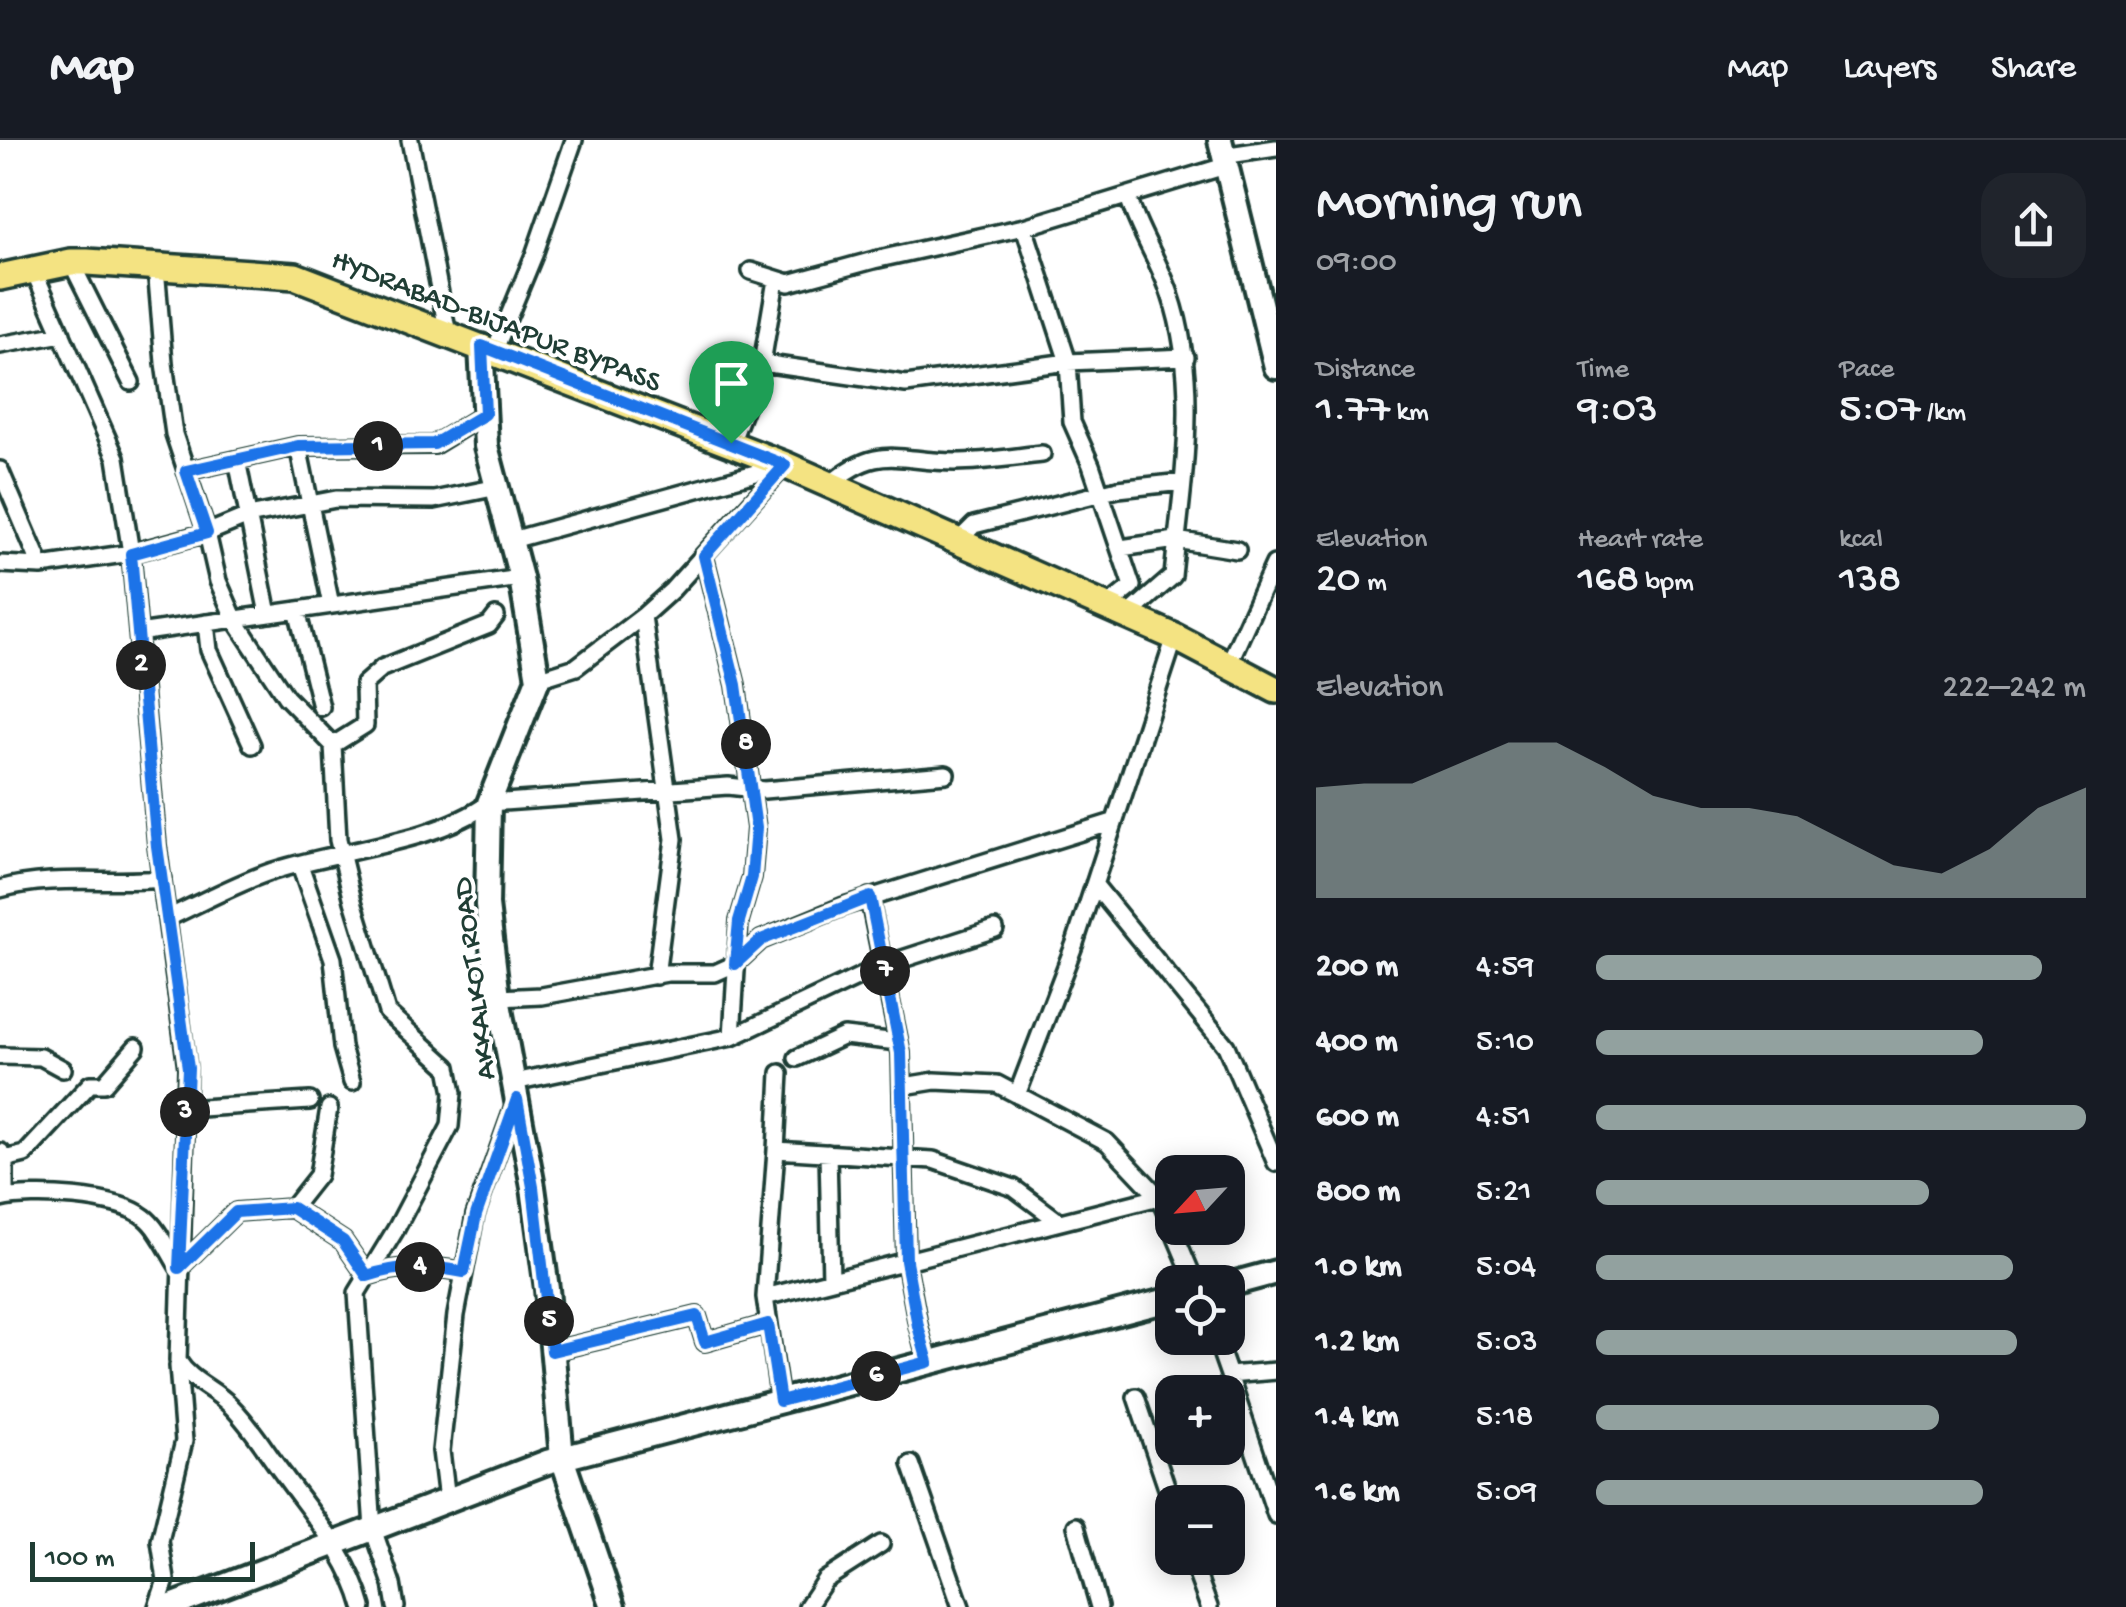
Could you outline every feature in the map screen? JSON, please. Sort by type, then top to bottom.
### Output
[{"type":"main road","name":"HYDRABAD-BIJAPUR BYPASS","points":[[0,277],[72,262],[295,276],[785,465],[1175,637],[1276,690]]},
{"type":"street","points":[[410,140],[448,334]]},
{"type":"street","points":[[574,140],[534,255],[488,349],[486,446],[521,578],[538,680],[576,667],[643,616],[704,556],[785,465]]},
{"type":"street","points":[[752,271],[789,283],[1024,227],[1128,196],[1222,154],[1276,148]]},
{"type":"street","points":[[1222,154],[1276,367]]},
{"type":"street","points":[[1116,611],[1173,576],[1182,482],[1186,357],[1170,293],[1136,223],[1128,196]]},
{"type":"street","points":[[1024,227],[1068,362],[1072,422],[1102,494],[1132,586],[1116,611]]},
{"type":"street","points":[[72,262],[131,382]]},
{"type":"street","points":[[156,267],[174,434],[207,533],[218,581],[235,620],[286,697],[333,745],[336,821],[342,856],[387,1012],[448,1068],[453,1093],[450,1126],[357,1293],[373,1529],[396,1607]]},
{"type":"street","points":[[33,269],[116,458],[131,554],[162,879],[188,1068],[179,1268],[178,1362],[184,1441],[172,1504],[160,1541],[166,1580],[157,1607]]},
{"type":"street","points":[[731,443],[762,363],[776,280]]},
{"type":"street","points":[[0,345],[62,334]]},
{"type":"street","points":[[762,363],[906,384],[1068,362],[1186,357]]},
{"type":"street","points":[[186,471],[298,446],[434,444],[485,414]]},
{"type":"street","points":[[298,446],[331,605]]},
{"type":"street","points":[[829,485],[852,466],[875,457],[968,462],[1042,454]]},
{"type":"street","points":[[237,460],[268,614]]},
{"type":"street","points":[[512,540],[785,465]]},
{"type":"street","points":[[0,470],[41,566]]},
{"type":"street","points":[[958,542],[974,525],[1102,494],[1182,482]]},
{"type":"street","points":[[0,564],[41,566],[131,554],[207,533],[248,516],[310,504],[362,498],[434,500],[498,487]]},
{"type":"street","points":[[1121,548],[1176,540],[1237,550]]},
{"type":"street","points":[[704,556],[736,685],[756,828],[752,877],[739,921],[732,1038]]},
{"type":"street","points":[[1228,663],[1274,564]]},
{"type":"street","points":[[138,633],[521,578]]},
{"type":"street","points":[[298,610],[321,706]]},
{"type":"street","points":[[333,745],[365,725],[364,684],[382,668],[489,625],[496,616]]},
{"type":"street","points":[[643,616],[674,840],[656,976]]},
{"type":"street","points":[[206,623],[210,650],[252,745]]},
{"type":"street","points":[[1018,1095],[1075,943],[1175,637]]},
{"type":"street","name":"AKKALKOT ROAD","points":[[538,680],[490,803],[487,905],[498,998],[533,1187],[562,1458],[613,1607]]},
{"type":"street","points":[[168,918],[268,872],[342,856],[476,813],[490,803],[728,786],[750,790],[946,774]]},
{"type":"street","points":[[498,998],[542,996],[656,976],[715,972],[735,964],[761,940],[870,897],[1114,822]]},
{"type":"street","points":[[300,864],[333,958],[342,1047],[352,1082]]},
{"type":"street","points":[[0,889],[57,880],[120,883],[162,879]]},
{"type":"street","points":[[1094,884],[1226,1046],[1276,1163]]},
{"type":"street","points":[[870,897],[904,1086],[906,1261],[928,1362]]},
{"type":"street","points":[[447,1500],[441,1450],[464,1272],[476,1215],[516,1091],[732,1038],[884,965],[996,929]]},
{"type":"street","points":[[797,1058],[844,1036],[898,1042]]},
{"type":"street","points":[[136,1046],[104,1084],[90,1084],[25,1154],[2,1154],[2,1198],[55,1196],[122,1206],[146,1217],[179,1268]]},
{"type":"street","points":[[0,1056],[42,1058],[63,1069]]},
{"type":"street","points":[[780,1073],[766,1296],[780,1401]]},
{"type":"street","points":[[904,1086],[935,1081],[997,1084],[1107,1142],[1155,1194]]},
{"type":"street","points":[[186,1110],[310,1101]]},
{"type":"street","points":[[292,1208],[318,1174],[329,1108]]},
{"type":"street","points":[[776,1150],[933,1160],[1014,1188],[1058,1222]]},
{"type":"street","points":[[828,1153],[831,1280]]},
{"type":"street","points":[[766,1296],[1155,1198]]},
{"type":"street","points":[[179,1268],[236,1212],[292,1208],[343,1241],[367,1276]]},
{"type":"street","points":[[367,1276],[394,1267],[441,1267],[464,1272]]},
{"type":"street","points":[[1245,1280],[1276,1272]]},
{"type":"street","points":[[169,1607],[562,1458],[1155,1303]]},
{"type":"street","points":[[552,1351],[697,1316],[705,1342],[768,1324]]},
{"type":"street","points":[[1222,1355],[1229,1375],[1276,1371]]},
{"type":"street","points":[[178,1362],[187,1376],[222,1396],[254,1430],[335,1543],[363,1607]]},
{"type":"street","points":[[1136,1397],[1166,1485]]},
{"type":"street","points":[[1245,1423],[1276,1515]]},
{"type":"street","points":[[912,1464],[961,1607]]},
{"type":"street","points":[[1076,1526],[1099,1607]]},
{"type":"street","points":[[812,1605],[825,1580],[881,1544]]},
{"type":"street","points":[[1198,1575],[1209,1607]]},
{"type":"route","points":[[482,346],[731,443],[785,465],[704,556],[736,685],[756,828],[752,877],[739,921],[735,964],[761,940],[870,897],[901,1053],[906,1261],[928,1362],[780,1401],[768,1324],[705,1342],[697,1316],[552,1351],[533,1187],[517,1099],[476,1215],[464,1272],[441,1267],[394,1267],[367,1276],[343,1241],[292,1208],[236,1212],[179,1268],[188,1068],[157,846],[131,554],[207,533],[186,471],[298,446],[434,444],[485,414],[482,346]]}]
